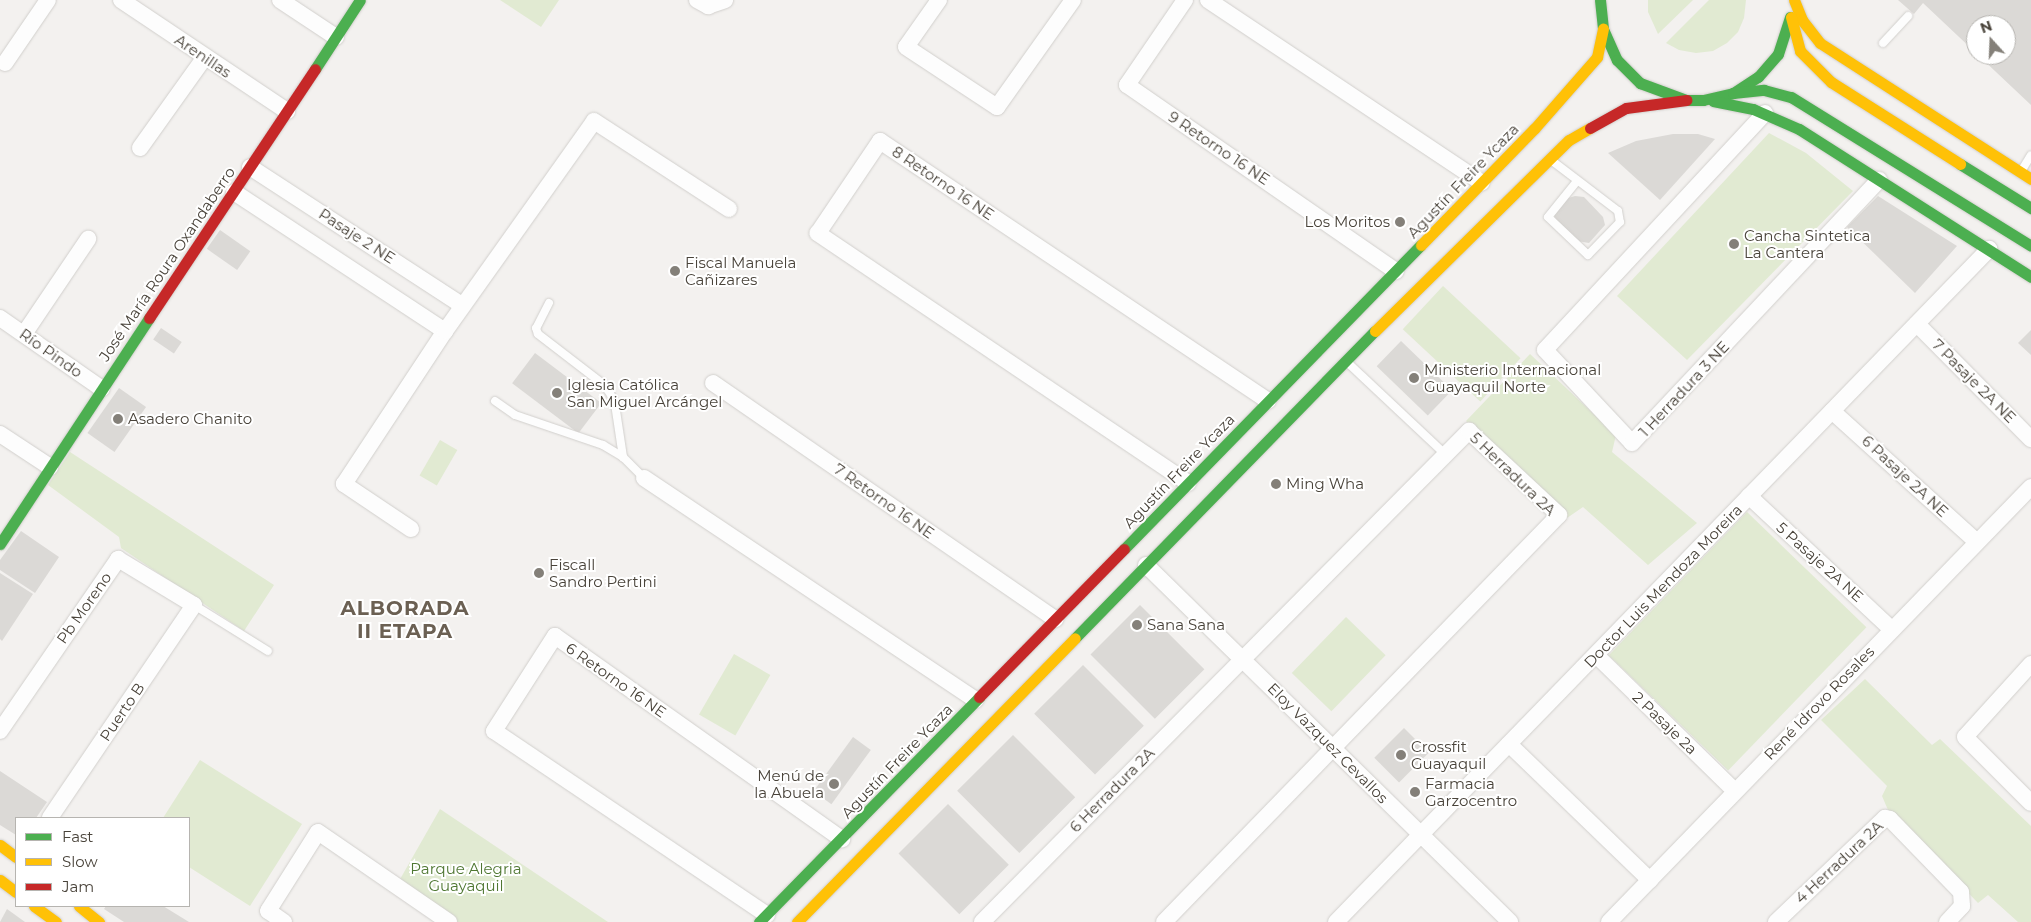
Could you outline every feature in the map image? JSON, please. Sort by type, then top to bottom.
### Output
[{"type":"main road","name":"José María Roura Oxandaberro","points":[[0,544],[360,0]]},
{"type":"main road","points":[[1592,0],[1600,16]]},
{"type":"main road","points":[[1600,0],[1600,16],[1603,30],[1617,60],[1640,83],[1686,100]]},
{"type":"main road","points":[[1733,93],[1748,85],[1770,65],[1785,40],[1791,17],[1792,0]]},
{"type":"main road","points":[[1792,0],[1802,20],[1820,42],[2031,179]]},
{"type":"main road","points":[[1791,17],[1800,51],[1831,82],[2031,208]]},
{"type":"main road","name":"Agustín Freire Ycaza","points":[[763,918],[1482,183],[1597,57],[1603,30]]},
{"type":"main road","points":[[1703,100],[1733,93],[1764,90],[1791,97],[2031,246]]},
{"type":"main road","points":[[797,922],[1346,361],[1569,140],[1608,116],[1645,104],[1686,100],[1741,104],[1765,113],[1799,130],[2031,277]]},
{"type":"main road","points":[[0,845],[15,856]]},
{"type":"main road","points":[[35,907],[56,922]]},
{"type":"main road","points":[[80,907],[99,922]]},
{"type":"street","points":[[5,63],[48,0]]},
{"type":"street","name":"Arenillas","points":[[120,0],[287,110]]},
{"type":"street","points":[[280,0],[336,37]]},
{"type":"street","points":[[697,0],[708,6],[724,0]]},
{"type":"street","points":[[938,0],[906,47],[997,107],[1072,0]]},
{"type":"street","name":"9 Retorno 16 NE","points":[[1185,0],[1127,85],[1396,271]]},
{"type":"street","points":[[1208,0],[1482,183]]},
{"type":"street","points":[[140,148],[205,57]]},
{"type":"street","name":"1 Herradura 3 NE","points":[[1765,113],[1546,350],[1632,443],[1879,180]]},
{"type":"street","points":[[411,529],[344,484],[445,331],[594,120],[729,209]]},
{"type":"street","name":"8 Retorno 16 NE","points":[[1188,483],[818,233],[880,142],[1268,401]]},
{"type":"street","name":"Pasaje 2 NE","points":[[250,167],[463,306]]},
{"type":"street","points":[[234,192],[445,331]]},
{"type":"street","points":[[24,334],[88,239]]},
{"type":"street","name":"Doctor Luis Mendoza Moreira","points":[[1336,922],[1989,249]]},
{"type":"street","name":"Río Pindo","points":[[0,318],[102,389]]},
{"type":"street","name":"7 Pasaje 2A NE","points":[[1916,324],[2031,439]]},
{"type":"street","name":"7 Retorno 16 NE","points":[[713,383],[1055,619]]},
{"type":"street","name":"6 Pasaje 2A NE","points":[[1832,411],[1977,542]]},
{"type":"street","name":"5 Herradura 2A","points":[[1242,659],[1468,431],[1560,516],[1334,748]]},
{"type":"street","points":[[0,434],[50,467]]},
{"type":"street","points":[[644,478],[976,700]]},
{"type":"street","name":"René Idrovo Rosales","points":[[1608,922],[1734,790],[2031,487]]},
{"type":"street","name":"5 Pasaje 2A NE","points":[[1749,496],[1891,629]]},
{"type":"street","name":"Pb Moreno","points":[[0,731],[118,559],[194,605]]},
{"type":"street","name":"Eloy Vazquez Cevallos","points":[[1146,565],[1510,922]]},
{"type":"street","name":"Puerto B","points":[[51,817],[194,605]]},
{"type":"street","name":"6 Retorno 16 NE","points":[[763,918],[494,731],[555,636],[842,839]]},
{"type":"street","name":"2 Pasaje 2a","points":[[1596,655],[1734,790]]},
{"type":"street","name":"6 Herradura 2A","points":[[982,922],[1242,659]]},
{"type":"street","points":[[2031,664],[1966,733],[1967,740],[2031,803]]},
{"type":"street","points":[[1509,744],[1650,880]]},
{"type":"street","points":[[1164,922],[1334,748]]},
{"type":"street","name":"4 Herradura 2A","points":[[1776,922],[1880,820],[1885,818],[1890,819],[1961,892],[1962,906],[1947,922]]},
{"type":"street","points":[[284,922],[268,911],[318,832],[449,922]]},
{"type":"lane","points":[[1883,43],[1908,16]]},
{"type":"lane","points":[[2021,173],[2031,155]]},
{"type":"lane","points":[[1550,159],[1577,181],[1614,206],[1620,217],[1620,222],[1588,254],[1548,216],[1577,181]]},
{"type":"lane","points":[[549,303],[536,328],[538,334],[606,388],[615,404],[623,457]]},
{"type":"lane","points":[[1346,361],[1445,454]]},
{"type":"lane","points":[[495,401],[515,415],[603,445],[623,457],[644,478]]},
{"type":"lane","points":[[194,605],[268,651]]},
{"type":"green space","points":[[500,0],[559,0],[541,27]]},
{"type":"green space","points":[[1648,0],[1693,0],[1658,34],[1648,12]]},
{"type":"green space","points":[[1709,0],[1746,0],[1744,18],[1738,32],[1727,43],[1713,51],[1696,53],[1679,50],[1666,43]]},
{"type":"green space","name":"Cancha Sintetica La Cantera","points":[[1769,133],[1806,153],[1853,191],[1687,360],[1617,296]]},
{"type":"green space","points":[[1443,286],[1521,358],[1480,401],[1403,329]]},
{"type":"green space","points":[[1530,354],[1616,435],[1612,452],[1697,523],[1648,565],[1583,507],[1567,518],[1466,421]]},
{"type":"green space","points":[[440,440],[457,450],[437,486],[420,476]]},
{"type":"green space","points":[[70,452],[274,585],[244,631],[121,548],[119,537],[48,485]]},
{"type":"green space","points":[[1747,512],[1866,627],[1728,770],[1609,655]]},
{"type":"green space","points":[[1346,617],[1386,655],[1331,711],[1292,673]]},
{"type":"green space","points":[[734,654],[770,675],[735,736],[699,715]]},
{"type":"green space","points":[[1865,679],[1932,745],[1940,739],[2031,826],[2031,922],[2018,922],[1988,895],[1978,903],[1888,810],[1882,796],[1887,786],[1821,720]]},
{"type":"green space","points":[[200,760],[302,824],[250,906],[190,868],[190,817],[164,817]]},
{"type":"green space","name":"Parque Alegria Guayaquil","points":[[440,809],[608,922],[458,922],[399,881]]},
{"type":"building","points":[[1898,0],[2031,0],[2031,105],[1989,65],[2016,65],[2016,15],[1966,15],[1966,44],[1923,3],[1914,14]]},
{"type":"building","points":[[1673,134],[1698,134],[1715,139],[1660,200],[1608,153],[1636,141]]},
{"type":"building","points":[[1575,196],[1584,197],[1603,217],[1605,225],[1589,243],[1577,241],[1558,225],[1553,212],[1559,201]]},
{"type":"building","points":[[1878,196],[1957,246],[1915,293],[1847,227]]},
{"type":"building","points":[[220,230],[250,251],[237,270],[207,249]]},
{"type":"building","points":[[161,328],[182,342],[174,354],[153,340]]},
{"type":"building","points":[[2031,330],[2031,355],[2018,343]]},
{"type":"building","name":"Ministerio Internacional Guayaquil Norte","points":[[1401,341],[1452,390],[1428,415],[1377,366]]},
{"type":"building","name":"Iglesia Católica San Miguel Arcángel","points":[[535,353],[601,403],[578,433],[512,383]]},
{"type":"building","points":[[119,388],[146,407],[114,452],[87,433]]},
{"type":"building","points":[[21,531],[59,557],[35,593],[0,570],[0,560]]},
{"type":"building","points":[[0,573],[33,594],[2,641],[0,639]]},
{"type":"building","points":[[1140,605],[1204,669],[1155,719],[1091,654]]},
{"type":"building","points":[[1083,665],[1144,726],[1095,775],[1034,714]]},
{"type":"building","name":"Crossfit Guayaquil","points":[[1404,728],[1429,753],[1399,782],[1374,758]]},
{"type":"building","points":[[1013,735],[1075,797],[1019,853],[957,791]]},
{"type":"building","points":[[853,737],[871,750],[831,804],[814,791]]},
{"type":"building","points":[[0,771],[47,802],[37,817],[15,817],[15,834],[0,825]]},
{"type":"building","points":[[948,804],[1009,865],[959,914],[899,853]]},
{"type":"building","points":[[105,907],[165,907],[189,922],[124,922],[104,909]]},
{"type":"building","points":[[7,909],[25,922],[0,922]]},
{"type":"traffic: fast","points":[[315,69],[360,0]]},
{"type":"traffic: fast","points":[[1600,0],[1603,29],[1617,60],[1640,83],[1686,100],[1703,100],[1733,93],[1758,77],[1778,54],[1790,17]]},
{"type":"traffic: fast","points":[[1733,93],[1764,90],[1791,97],[2031,246]]},
{"type":"traffic: fast","points":[[1713,101],[1753,109],[1799,129],[2031,277]]},
{"type":"traffic: fast","points":[[1960,164],[2031,208]]},
{"type":"traffic: fast","points":[[1124,549],[1421,245]]},
{"type":"traffic: fast","points":[[0,544],[149,318]]},
{"type":"traffic: fast","points":[[1075,638],[1375,331]]},
{"type":"traffic: fast","points":[[759,922],[979,697]]},
{"type":"traffic: slow","points":[[1794,0],[1802,20],[1820,43],[2031,179]]},
{"type":"traffic: slow","points":[[1791,17],[1800,51],[1831,82],[1960,164]]},
{"type":"traffic: slow","points":[[1421,245],[1534,129],[1597,57],[1603,29]]},
{"type":"traffic: slow","points":[[1375,331],[1569,140],[1590,128]]},
{"type":"traffic: slow","points":[[797,922],[1075,638]]},
{"type":"traffic: slow","points":[[0,845],[15,856]]},
{"type":"traffic: slow","points":[[0,880],[15,891]]},
{"type":"traffic: slow","points":[[35,907],[56,922]]},
{"type":"traffic: slow","points":[[80,907],[99,922]]},
{"type":"traffic: jam","points":[[149,318],[315,69]]},
{"type":"traffic: jam","points":[[1590,128],[1626,108],[1686,100]]},
{"type":"traffic: jam","points":[[979,697],[1124,549]]},
{"type":"place","name":"Los Moritos","points":[[1400,222]]},
{"type":"place","name":"Cancha Sintetica La Cantera","points":[[1734,244]]},
{"type":"place","name":"Fiscal Manuela Cañizares","points":[[675,271]]},
{"type":"place","name":"Ministerio Internacional Guayaquil Norte","points":[[1414,378]]},
{"type":"place","name":"Iglesia Católica San Miguel Arcángel","points":[[557,393]]},
{"type":"place","name":"Asadero Chanito","points":[[118,419]]},
{"type":"place","name":"Ming Wha","points":[[1276,484]]},
{"type":"place","name":"Fiscall Sandro Pertini","points":[[539,573]]},
{"type":"place","name":"Sana Sana","points":[[1137,625]]},
{"type":"place","name":"Crossfit Guayaquil","points":[[1401,755]]},
{"type":"place","name":"Menú de la Abuela","points":[[834,784]]},
{"type":"place","name":"Farmacia Garzocentro","points":[[1415,792]]},
{"type":"district","name":"ALBORADA II ETAPA","points":[[405,620]]}]
